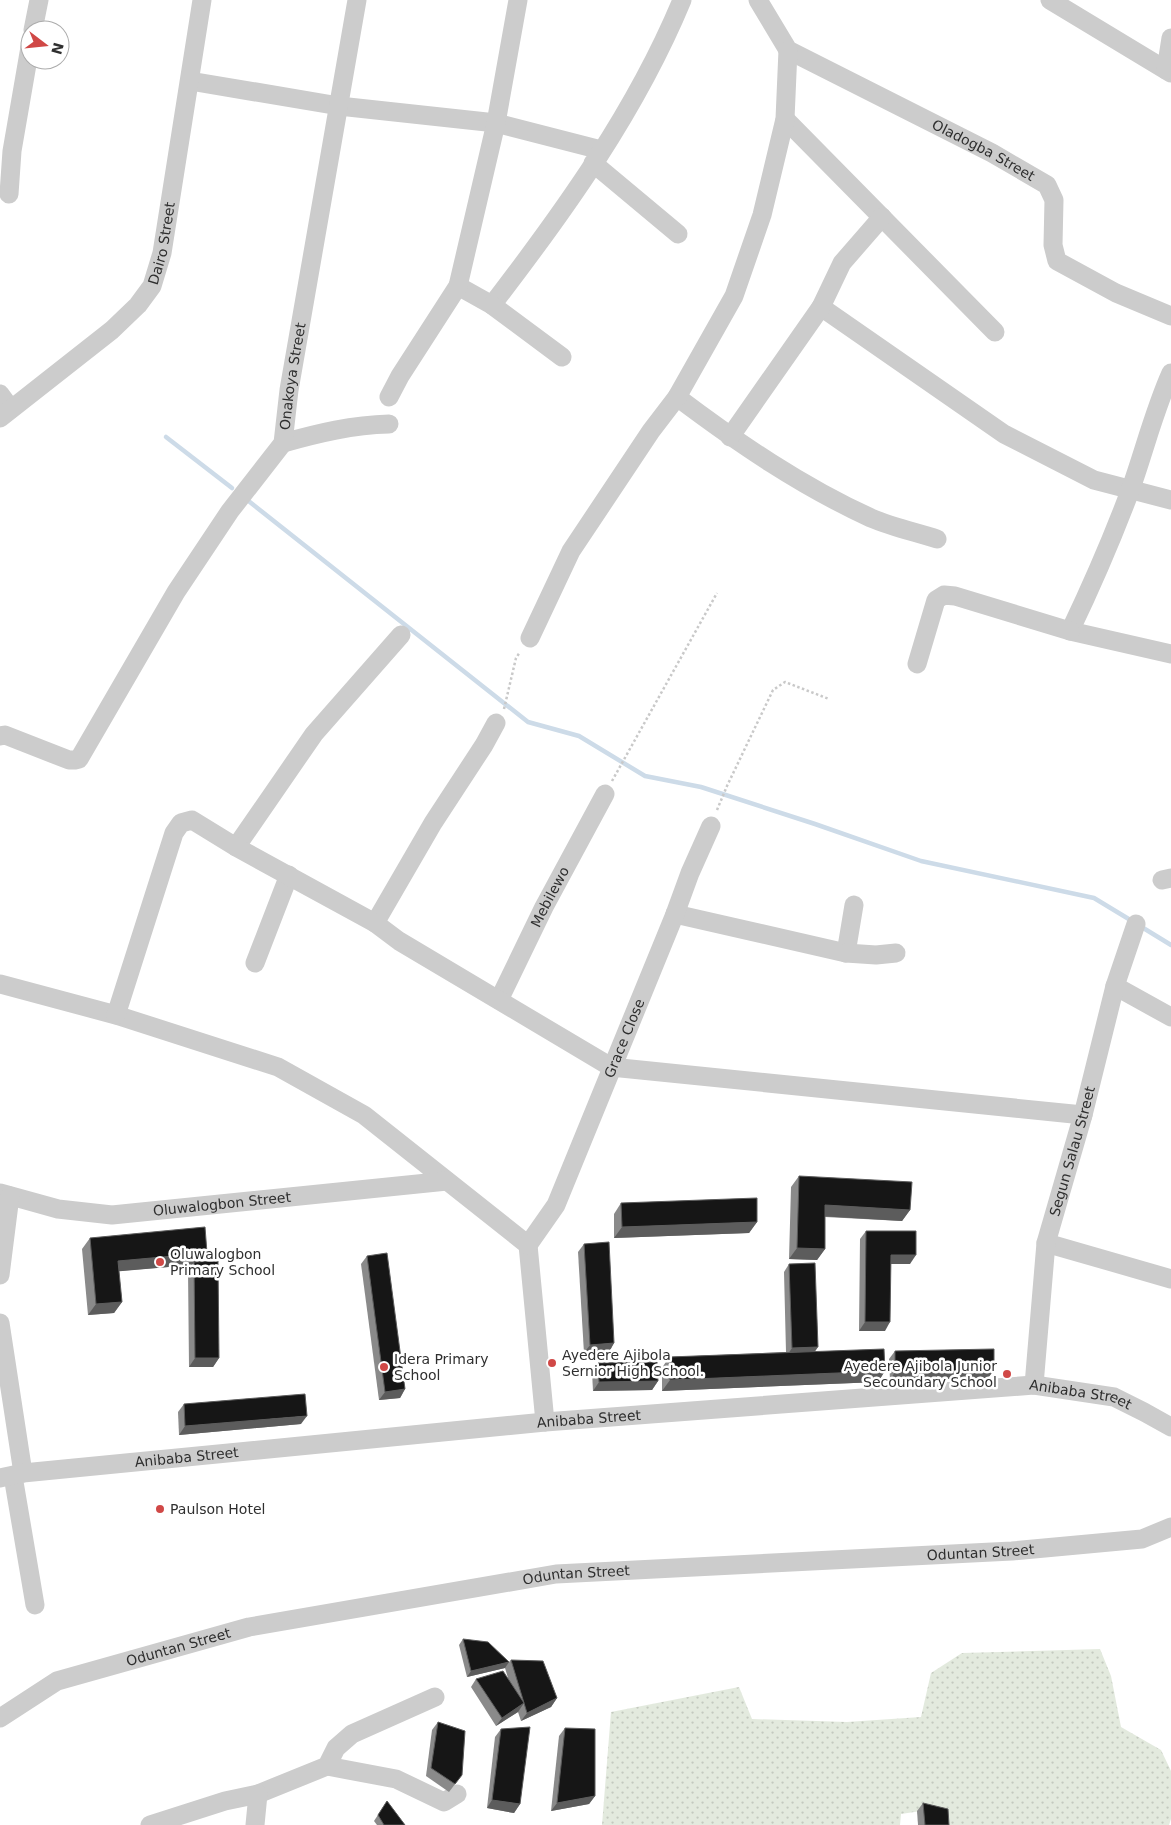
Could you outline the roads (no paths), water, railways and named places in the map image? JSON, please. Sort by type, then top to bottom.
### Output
[{"type":"street","points":[[35,20],[39,0]]},
{"type":"street","name":"Dairo Street","points":[[4,407],[112,330],[138,305],[152,286],[162,253],[202,0]]},
{"type":"street","name":"Onakoya Street","points":[[0,736],[5,735],[69,760],[79,758],[176,592],[230,510],[283,443],[289,390],[357,0]]},
{"type":"street","points":[[389,397],[400,376],[458,286],[496,123],[518,0]]},
{"type":"street","points":[[492,305],[537,246],[637,95],[682,0]]},
{"type":"street","points":[[530,638],[571,551],[651,431],[677,397],[734,296],[762,215],[785,119],[788,50],[758,0]]},
{"type":"street","points":[[1050,0],[1073,6],[1169,72]]},
{"type":"street","points":[[1169,72],[1171,38]]},
{"type":"street","name":"Oladogba Street","points":[[788,50],[992,153],[1047,185],[1054,200],[1053,245],[1057,261],[1116,294],[1171,316]]},
{"type":"street","points":[[9,194],[12,151],[26,70]]},
{"type":"street","points":[[190,81],[339,106],[496,123],[597,156],[678,234]]},
{"type":"street","points":[[785,119],[995,332]]},
{"type":"street","points":[[730,437],[821,307],[842,263],[882,217]]},
{"type":"street","points":[[458,286],[492,305],[562,357]]},
{"type":"street","points":[[821,307],[1004,434],[1094,480],[1171,500]]},
{"type":"street","points":[[1070,631],[1099,570],[1130,490],[1159,400],[1171,373]]},
{"type":"street","points":[[677,397],[730,437],[765,460],[838,502],[874,519],[937,539]]},
{"type":"street","points":[[283,443],[334,429],[364,424],[389,424]]},
{"type":"street","points":[[917,664],[936,600],[944,595],[955,596],[1070,631],[1171,654]]},
{"type":"street","points":[[236,847],[314,734],[401,635]]},
{"type":"street","points":[[375,923],[432,823],[484,745],[500,716]]},
{"type":"street","name":"Mebilewo","points":[[498,1000],[544,907],[604,794]]},
{"type":"street","points":[[116,1015],[174,833],[181,824],[192,820],[236,847],[375,923],[399,941],[611,1067],[1082,1116]]},
{"type":"street","name":"Grace Close","points":[[528,1245],[556,1205],[690,873],[711,826]]},
{"type":"street","points":[[255,963],[289,875]]},
{"type":"street","points":[[846,953],[854,905]]},
{"type":"street","points":[[675,914],[846,953],[896,954]]},
{"type":"street","name":"Segun Salau Street","points":[[1034,1385],[1046,1243],[1082,1116],[1114,986],[1136,924]]},
{"type":"street","points":[[0,984],[116,1015],[278,1067],[364,1114],[528,1245],[545,1422]]},
{"type":"street","points":[[1114,986],[1171,1017]]},
{"type":"street","name":"Oluwalogbon Street","points":[[5,1195],[58,1209],[112,1214],[446,1181]]},
{"type":"street","points":[[0,1275],[5,1195]]},
{"type":"street","points":[[1046,1243],[1171,1278]]},
{"type":"street","points":[[0,1323],[12,1476],[35,1605]]},
{"type":"street","name":"Anibaba Street","points":[[12,1476],[545,1422],[1034,1385],[1114,1397],[1171,1427]]},
{"type":"street","name":"Oduntan Street","points":[[0,1718],[57,1681],[250,1627],[556,1574],[1012,1551],[1142,1539],[1171,1527]]},
{"type":"street","points":[[327,1766],[336,1748],[352,1734],[435,1697]]},
{"type":"street","points":[[150,1825],[225,1801],[258,1794],[327,1766],[396,1780],[444,1802],[457,1794]]},
{"type":"street","points":[[254,1825],[258,1794]]},
{"type":"waterway","points":[[166,437],[232,488]]},
{"type":"waterway","points":[[246,499],[528,722],[579,736],[645,776],[701,787],[921,861],[1094,898],[1132,921]]},
{"type":"waterway","points":[[1140,926],[1171,945]]},
{"type":"place","name":"Oluwalogbon Primary School","points":[[160,1262]]},
{"type":"place","name":"Ayedere Ajibola Sernior High School.","points":[[552,1363]]},
{"type":"place","name":"Idera Primary School","points":[[384,1367]]},
{"type":"place","name":"Ayedere Ajibola Junior Secoundary School","points":[[1007,1374]]},
{"type":"place","name":"Paulson Hotel","points":[[160,1509]]}]
